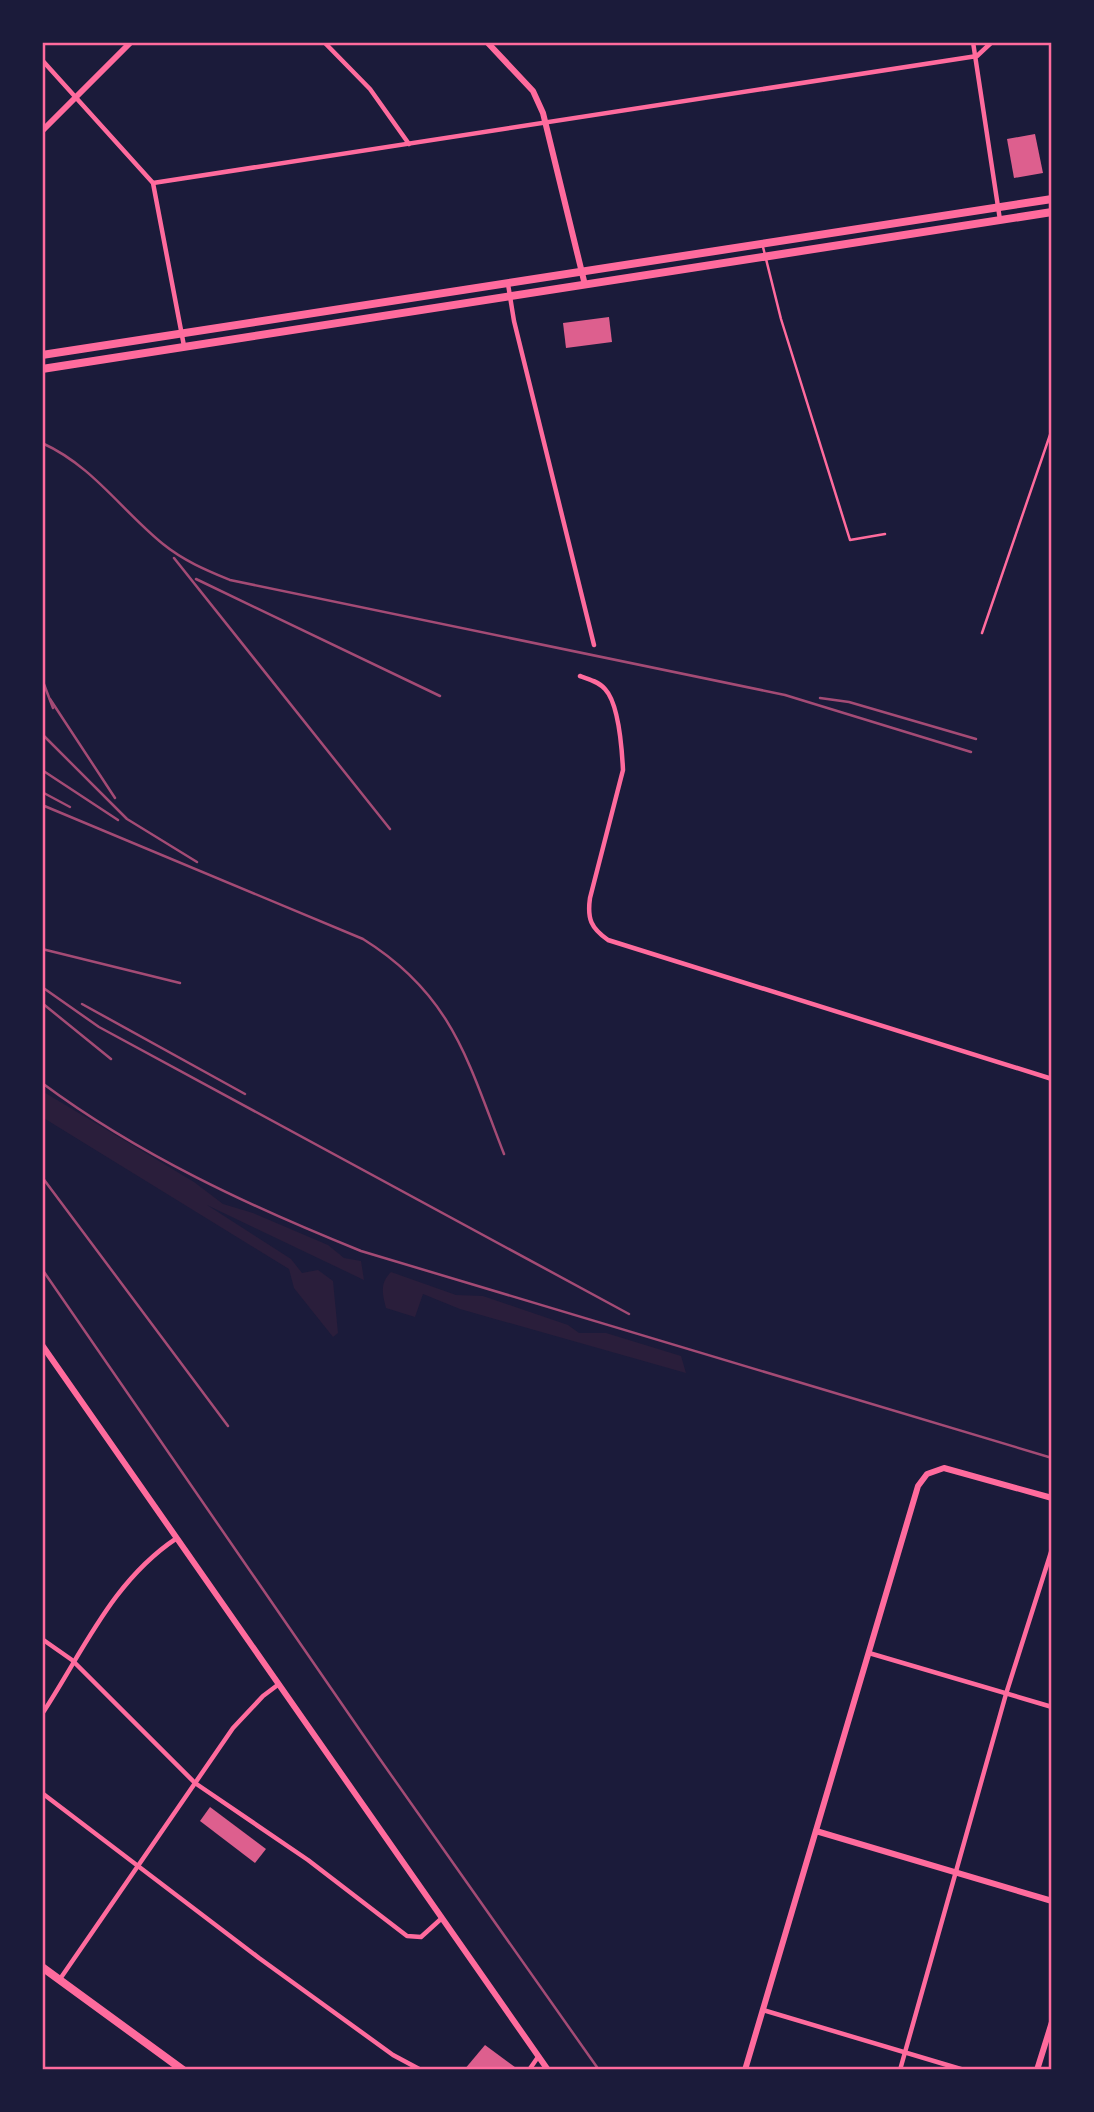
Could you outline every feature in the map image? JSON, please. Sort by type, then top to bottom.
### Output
[{"type":"main road","points":[[42,355],[1052,199]]},
{"type":"main road","points":[[42,369],[1052,212]]},
{"type":"main road","points":[[42,1967],[183,2070]]},
{"type":"street","points":[[42,131],[131,42]]},
{"type":"street","points":[[324,42],[370,89],[409,145]]},
{"type":"street","points":[[487,42],[533,91],[547,122],[586,285]]},
{"type":"street","points":[[973,42],[1000,220]]},
{"type":"street","points":[[153,183],[977,56],[992,42]]},
{"type":"street","points":[[42,60],[153,183],[184,347]]},
{"type":"street","points":[[508,283],[594,645]]},
{"type":"street","points":[[580,676],[596,682],[611,698],[621,742],[623,770],[588,914],[591,924],[608,940],[1052,1079]]},
{"type":"street","points":[[42,1345],[548,2070]]},
{"type":"street","points":[[745,2070],[918,1486],[933,1469],[944,1468],[1052,1499]]},
{"type":"street","points":[[42,1714],[102,1614],[134,1574],[177,1538]]},
{"type":"street","points":[[900,2070],[1006,1694],[1052,1549]]},
{"type":"street","points":[[42,1639],[72,1660],[195,1783],[308,1860],[407,1936],[421,1937],[443,1918]]},
{"type":"street","points":[[869,1653],[1052,1707]]},
{"type":"street","points":[[59,1979],[233,1728],[263,1696],[279,1684]]},
{"type":"street","points":[[42,1793],[137,1868],[393,2056],[421,2070]]},
{"type":"street","points":[[816,1831],[1052,1901]]},
{"type":"street","points":[[762,2009],[964,2070]]},
{"type":"street","points":[[1037,2070],[1052,2022]]},
{"type":"street","points":[[529,2070],[538,2057]]},
{"type":"lane","points":[[762,244],[850,540],[885,534]]},
{"type":"lane","points":[[982,633],[1052,429]]},
{"type":"shaded area","points":[[42,1091],[194,1182],[223,1204],[253,1213],[328,1245],[344,1258],[361,1261],[364,1280],[207,1205],[291,1259],[302,1273],[318,1270],[333,1281],[338,1333],[333,1337],[294,1288],[289,1269],[42,1117]]},
{"type":"shaded area","points":[[391,1272],[456,1295],[483,1296],[568,1325],[579,1333],[606,1333],[681,1356],[686,1373],[460,1309],[423,1294],[415,1317],[386,1308],[383,1288]]},
{"type":"building","points":[[1035,134],[1043,173],[1014,178],[1007,139]]},
{"type":"building","points":[[609,317],[612,342],[566,348],[563,323]]},
{"type":"building","points":[[210,1807],[266,1849],[255,1863],[200,1821]]},
{"type":"building","points":[[485,2045],[519,2070],[464,2070]]},
{"type":"railway","points":[[42,443],[92,476],[171,550],[195,565],[230,580],[785,695],[971,752]]},
{"type":"railway","points":[[174,558],[390,829]]},
{"type":"railway","points":[[196,579],[440,696]]},
{"type":"railway","points":[[42,679],[53,708]]},
{"type":"railway","points":[[820,698],[849,702],[976,739]]},
{"type":"railway","points":[[50,699],[115,798]]},
{"type":"railway","points":[[42,734],[127,819],[197,862]]},
{"type":"railway","points":[[42,770],[118,820]]},
{"type":"railway","points":[[42,792],[70,807]]},
{"type":"railway","points":[[42,805],[363,939],[393,961],[418,983],[438,1007],[454,1033],[504,1154]]},
{"type":"railway","points":[[42,949],[180,983]]},
{"type":"railway","points":[[42,987],[99,1027],[629,1314]]},
{"type":"railway","points":[[42,1003],[111,1059]]},
{"type":"railway","points":[[82,1004],[245,1094]]},
{"type":"railway","points":[[42,1083],[156,1156],[236,1197],[361,1251],[1052,1458]]},
{"type":"railway","points":[[42,1177],[228,1426]]},
{"type":"railway","points":[[42,1269],[377,1755],[599,2070]]}]
